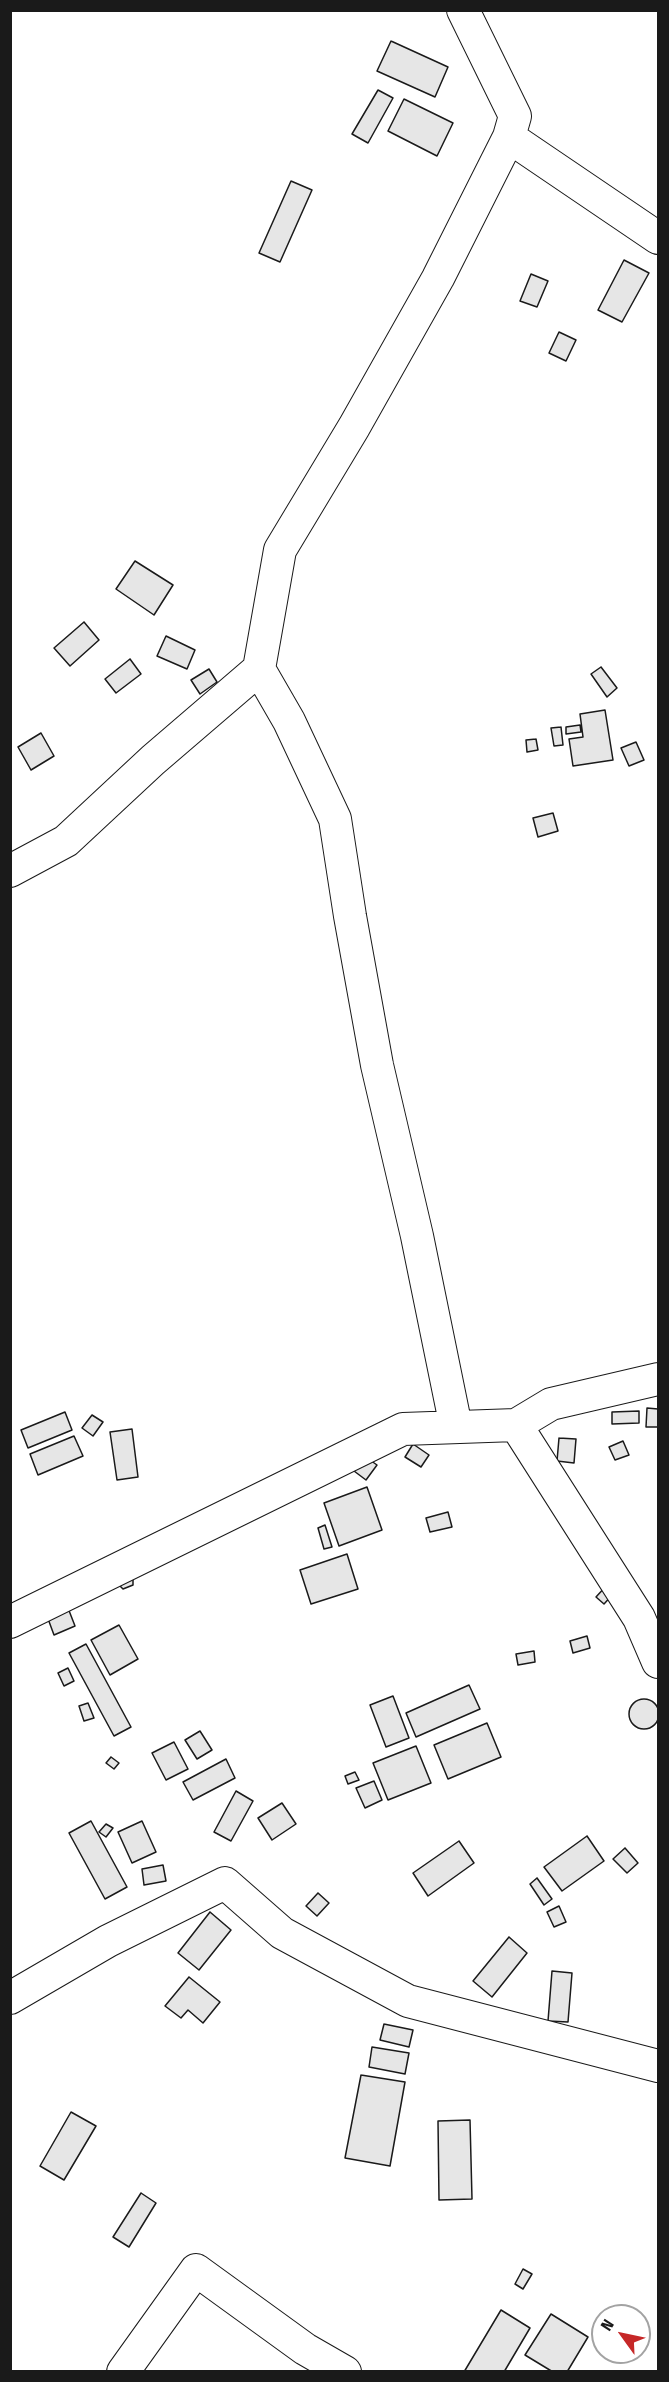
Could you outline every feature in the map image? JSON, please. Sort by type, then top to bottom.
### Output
[{"type":"street","points":[[10,871],[66,841],[153,760],[259,669],[280,550],[354,427],[438,278],[509,137],[515,116],[463,10]]},
{"type":"street","points":[[509,137],[658,238]]},
{"type":"street","points":[[259,669],[289,721],[335,819],[377,1065],[417,1236],[456,1427]]},
{"type":"street","points":[[10,1622],[403,1429],[516,1425],[551,1404],[658,1379]]},
{"type":"street","points":[[516,1425],[639,1618],[658,1662]]},
{"type":"street","points":[[10,1998],[108,1941],[225,1883],[282,1933],[408,2001],[658,2066]]},
{"type":"street","points":[[123,2372],[196,2270],[305,2349],[345,2372]]},
{"type":"building","points":[[391,41],[448,67],[435,97],[377,71]]},
{"type":"building","points":[[378,90],[393,98],[368,143],[352,134]]},
{"type":"building","points":[[404,99],[453,123],[437,156],[388,131]]},
{"type":"building","points":[[291,181],[312,190],[280,262],[259,253]]},
{"type":"building","points":[[624,260],[649,273],[622,322],[598,310]]},
{"type":"building","points":[[531,274],[548,281],[537,307],[520,301]]},
{"type":"building","points":[[559,332],[576,340],[566,361],[549,353]]},
{"type":"building","points":[[135,561],[173,585],[154,615],[116,589]]},
{"type":"building","points":[[84,622],[99,640],[70,666],[54,648]]},
{"type":"building","points":[[166,636],[195,650],[187,669],[157,656]]},
{"type":"building","points":[[130,659],[141,674],[116,693],[105,679]]},
{"type":"building","points":[[601,667],[617,688],[607,697],[591,674]]},
{"type":"building","points":[[209,669],[217,682],[200,694],[191,680]]},
{"type":"building","points":[[605,710],[613,760],[573,766],[569,739],[583,737],[580,714]]},
{"type":"building","points":[[580,725],[581,732],[566,734],[566,727]]},
{"type":"building","points":[[561,727],[563,745],[554,746],[551,728]]},
{"type":"building","points":[[41,733],[54,756],[31,770],[18,747]]},
{"type":"building","points":[[536,739],[538,750],[527,752],[526,740]]},
{"type":"building","points":[[636,742],[644,760],[629,766],[621,748]]},
{"type":"building","points":[[553,813],[558,831],[538,837],[533,818]]},
{"type":"building","points":[[647,1408],[658,1409],[658,1427],[646,1427]]},
{"type":"building","points":[[639,1411],[639,1423],[612,1424],[612,1412]]},
{"type":"building","points":[[65,1412],[72,1430],[28,1448],[21,1430]]},
{"type":"building","points":[[92,1415],[103,1422],[93,1436],[82,1428]]},
{"type":"building","points":[[132,1429],[138,1477],[117,1480],[110,1432]]},
{"type":"building","points":[[74,1436],[83,1456],[38,1475],[30,1454]]},
{"type":"building","points":[[559,1438],[576,1439],[574,1463],[557,1461]]},
{"type":"building","points":[[623,1441],[629,1455],[615,1460],[609,1447]]},
{"type":"building","points":[[413,1444],[429,1455],[421,1467],[405,1457]]},
{"type":"building","points":[[360,1453],[377,1465],[366,1480],[350,1468]]},
{"type":"building","points":[[367,1487],[382,1530],[339,1546],[324,1503]]},
{"type":"building","points":[[448,1512],[452,1527],[430,1532],[426,1518]]},
{"type":"building","points":[[325,1525],[332,1547],[324,1549],[318,1528]]},
{"type":"building","points":[[347,1554],[358,1589],[311,1604],[300,1570]]},
{"type":"building","points":[[133,1575],[133,1585],[123,1589],[119,1585]]},
{"type":"building","points":[[607,1585],[615,1592],[604,1604],[596,1597]]},
{"type":"building","points":[[68,1608],[75,1626],[54,1635],[47,1616]]},
{"type":"building","points":[[119,1625],[138,1659],[110,1675],[91,1640]]},
{"type":"building","points":[[587,1636],[590,1648],[573,1653],[570,1641]]},
{"type":"building","points":[[86,1644],[131,1727],[114,1736],[69,1653]]},
{"type":"building","points":[[534,1651],[535,1662],[518,1665],[516,1654]]},
{"type":"building","points":[[68,1668],[74,1681],[64,1686],[58,1673]]},
{"type":"building","points":[[469,1685],[480,1709],[416,1737],[406,1713]]},
{"type":"building","points":[[393,1696],[409,1738],[386,1747],[370,1705]]},
{"type":"building","points":[[644,1699],[655,1703],[659,1714],[655,1725],[644,1729],[633,1725],[629,1714],[633,1703]]},
{"type":"building","points":[[88,1703],[94,1718],[84,1721],[79,1706]]},
{"type":"building","points":[[487,1723],[501,1757],[448,1779],[434,1745]]},
{"type":"building","points":[[200,1731],[212,1750],[197,1759],[185,1740]]},
{"type":"building","points":[[174,1742],[188,1769],[166,1780],[152,1753]]},
{"type":"building","points":[[416,1746],[431,1783],[388,1800],[373,1763]]},
{"type":"building","points":[[111,1757],[119,1763],[114,1769],[106,1763]]},
{"type":"building","points":[[226,1759],[235,1778],[193,1800],[183,1782]]},
{"type":"building","points":[[355,1772],[359,1780],[348,1784],[345,1776]]},
{"type":"building","points":[[374,1781],[382,1800],[365,1808],[356,1788]]},
{"type":"building","points":[[236,1791],[253,1801],[231,1841],[214,1832]]},
{"type":"building","points":[[282,1803],[296,1824],[272,1840],[258,1818]]},
{"type":"building","points":[[91,1821],[127,1887],[105,1899],[69,1833]]},
{"type":"building","points":[[142,1821],[156,1852],[132,1863],[118,1832]]},
{"type":"building","points":[[106,1824],[113,1828],[106,1837],[99,1832]]},
{"type":"building","points":[[587,1836],[604,1861],[562,1891],[544,1867]]},
{"type":"building","points":[[459,1841],[474,1863],[428,1896],[413,1873]]},
{"type":"building","points":[[625,1848],[638,1863],[627,1873],[613,1859]]},
{"type":"building","points":[[163,1865],[166,1881],[144,1885],[142,1869]]},
{"type":"building","points":[[537,1878],[552,1899],[544,1905],[530,1884]]},
{"type":"building","points":[[318,1893],[329,1903],[317,1916],[306,1906]]},
{"type":"building","points":[[559,1906],[566,1922],[554,1927],[547,1912]]},
{"type":"building","points":[[210,1912],[231,1930],[199,1970],[178,1953]]},
{"type":"building","points":[[509,1937],[527,1953],[492,1997],[473,1981]]},
{"type":"building","points":[[552,1971],[572,1973],[568,2022],[548,2021]]},
{"type":"building","points":[[189,1977],[220,2002],[203,2023],[188,2010],[181,2018],[165,2006]]},
{"type":"building","points":[[384,2024],[413,2030],[409,2047],[380,2040]]},
{"type":"building","points":[[372,2047],[409,2053],[405,2074],[369,2067]]},
{"type":"building","points":[[361,2075],[405,2082],[390,2166],[345,2158]]},
{"type":"building","points":[[71,2112],[96,2126],[64,2180],[40,2166]]},
{"type":"building","points":[[470,2120],[472,2199],[439,2200],[438,2121]]},
{"type":"building","points":[[141,2193],[156,2203],[129,2247],[113,2237]]},
{"type":"building","points":[[523,2269],[532,2274],[523,2289],[515,2284]]},
{"type":"building","points":[[501,2310],[530,2328],[504,2372],[464,2372]]},
{"type":"building","points":[[551,2314],[588,2337],[567,2372],[553,2372],[525,2355]]}]
